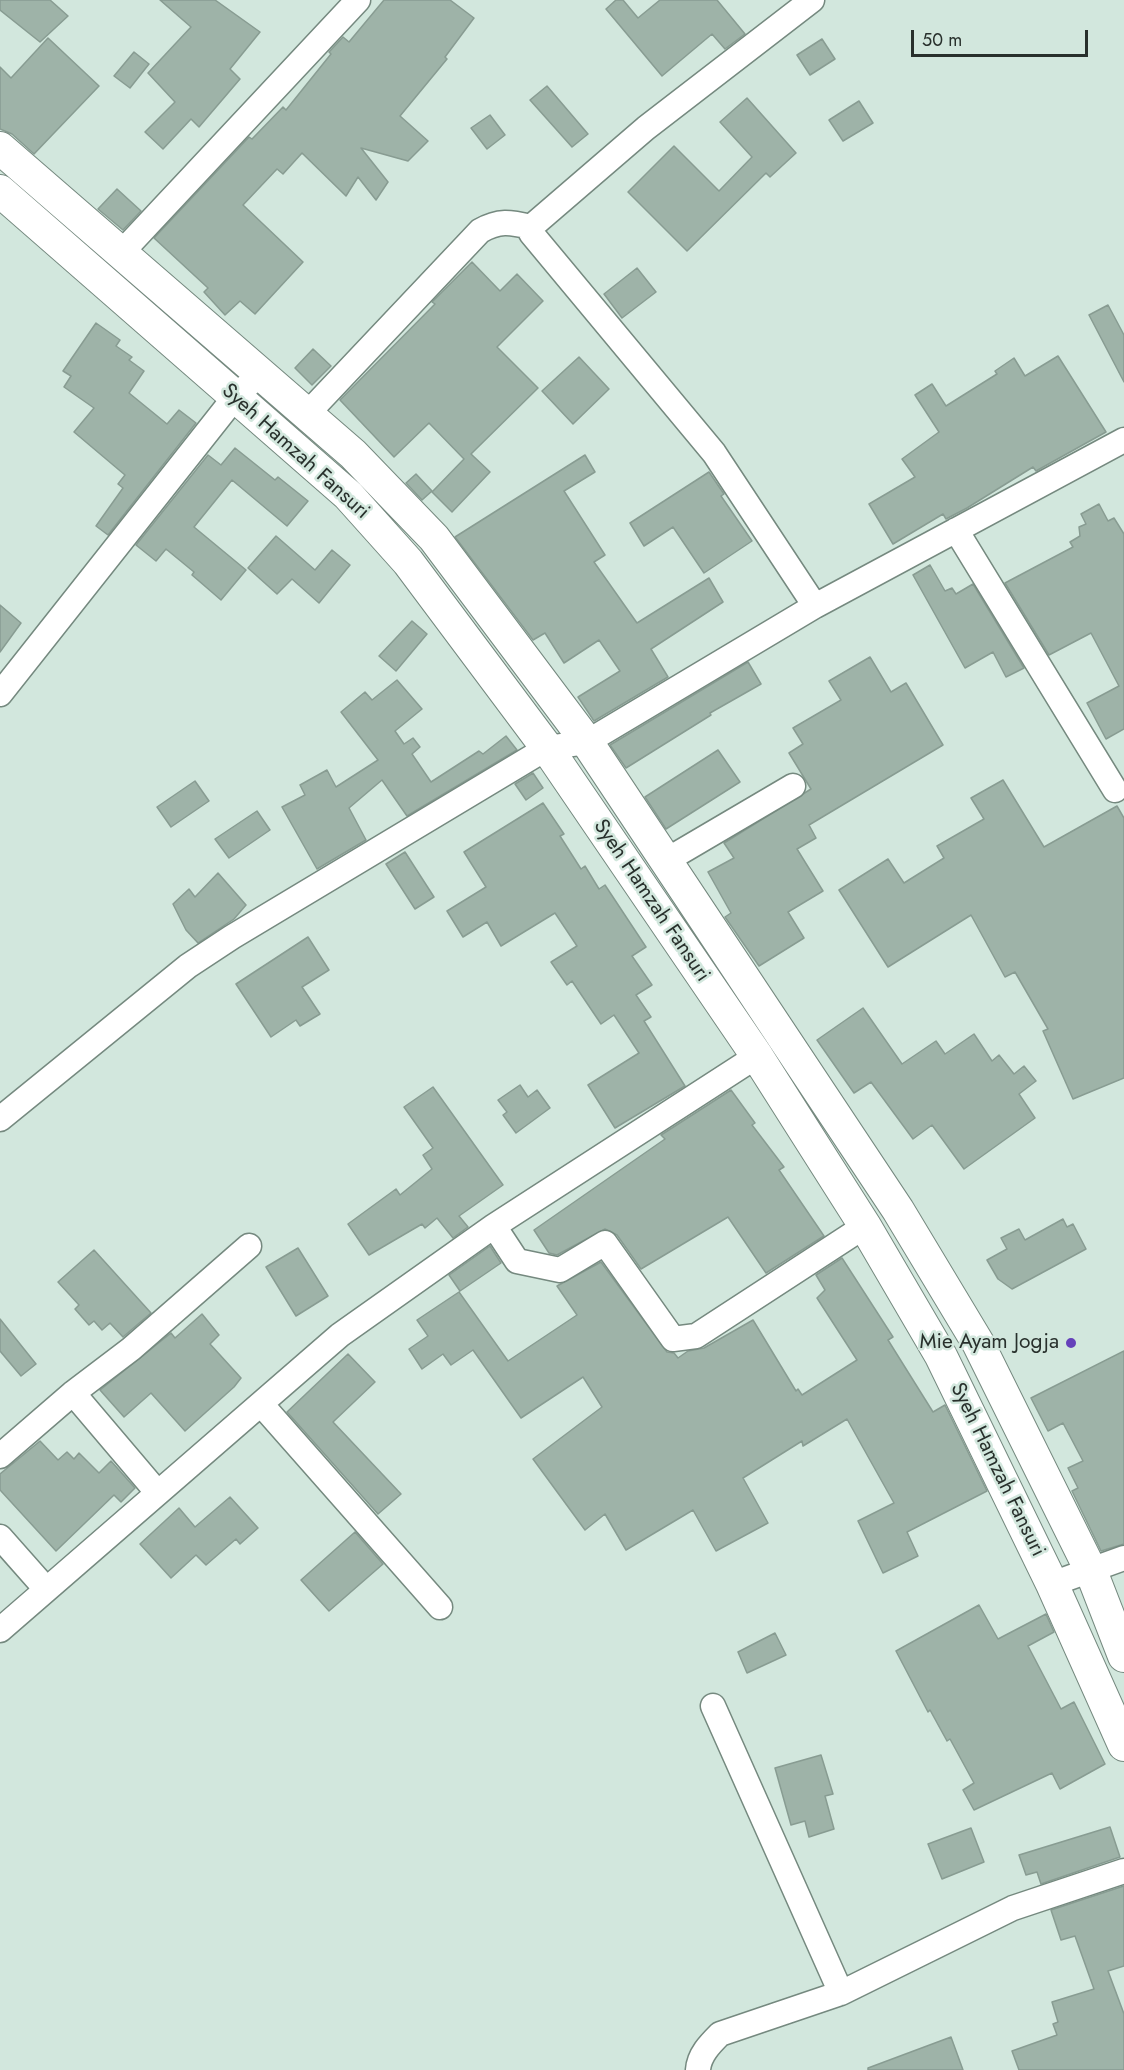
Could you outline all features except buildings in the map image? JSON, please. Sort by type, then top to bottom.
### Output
[{"type":"main road","name":"Syeh Hamzah Fansuri","points":[[0,148],[308,413],[352,454],[434,538],[587,742],[928,1258],[978,1343],[1091,1571],[1124,1656]]},
{"type":"main road","name":"Syeh Hamzah Fansuri","points":[[0,191],[348,495],[393,545],[547,748],[757,1056],[865,1226],[941,1356],[1053,1584],[1124,1745]]},
{"type":"street","points":[[122,252],[358,0]]},
{"type":"street","points":[[812,0],[645,128],[531,227],[531,233],[714,453],[815,606]]},
{"type":"street","points":[[308,413],[480,231],[495,222],[508,221],[531,227]]},
{"type":"street","points":[[0,694],[235,397],[261,374]]},
{"type":"street","points":[[0,1119],[188,966],[547,748],[587,742],[815,606],[1124,440]]},
{"type":"street","points":[[956,530],[1115,790]]},
{"type":"street","points":[[667,860],[793,786]]},
{"type":"street","points":[[0,1630],[340,1335],[494,1226],[757,1056]]},
{"type":"street","points":[[494,1226],[518,1261],[560,1270],[605,1243],[672,1339],[696,1336],[865,1226]]},
{"type":"street","points":[[0,1456],[74,1393],[131,1349],[249,1246]]},
{"type":"street","points":[[74,1393],[157,1492]]},
{"type":"street","points":[[261,1404],[440,1607]]},
{"type":"street","points":[[0,1537],[46,1589]]},
{"type":"street","points":[[1053,1584],[1124,1558]]},
{"type":"street","points":[[713,1707],[840,1993]]},
{"type":"street","points":[[698,2070],[699,2063],[708,2047],[720,2034],[840,1993],[1013,1908],[1124,1871]]},
{"type":"place","name":"Mie Ayam Jogja","points":[[1071,1343]]}]
